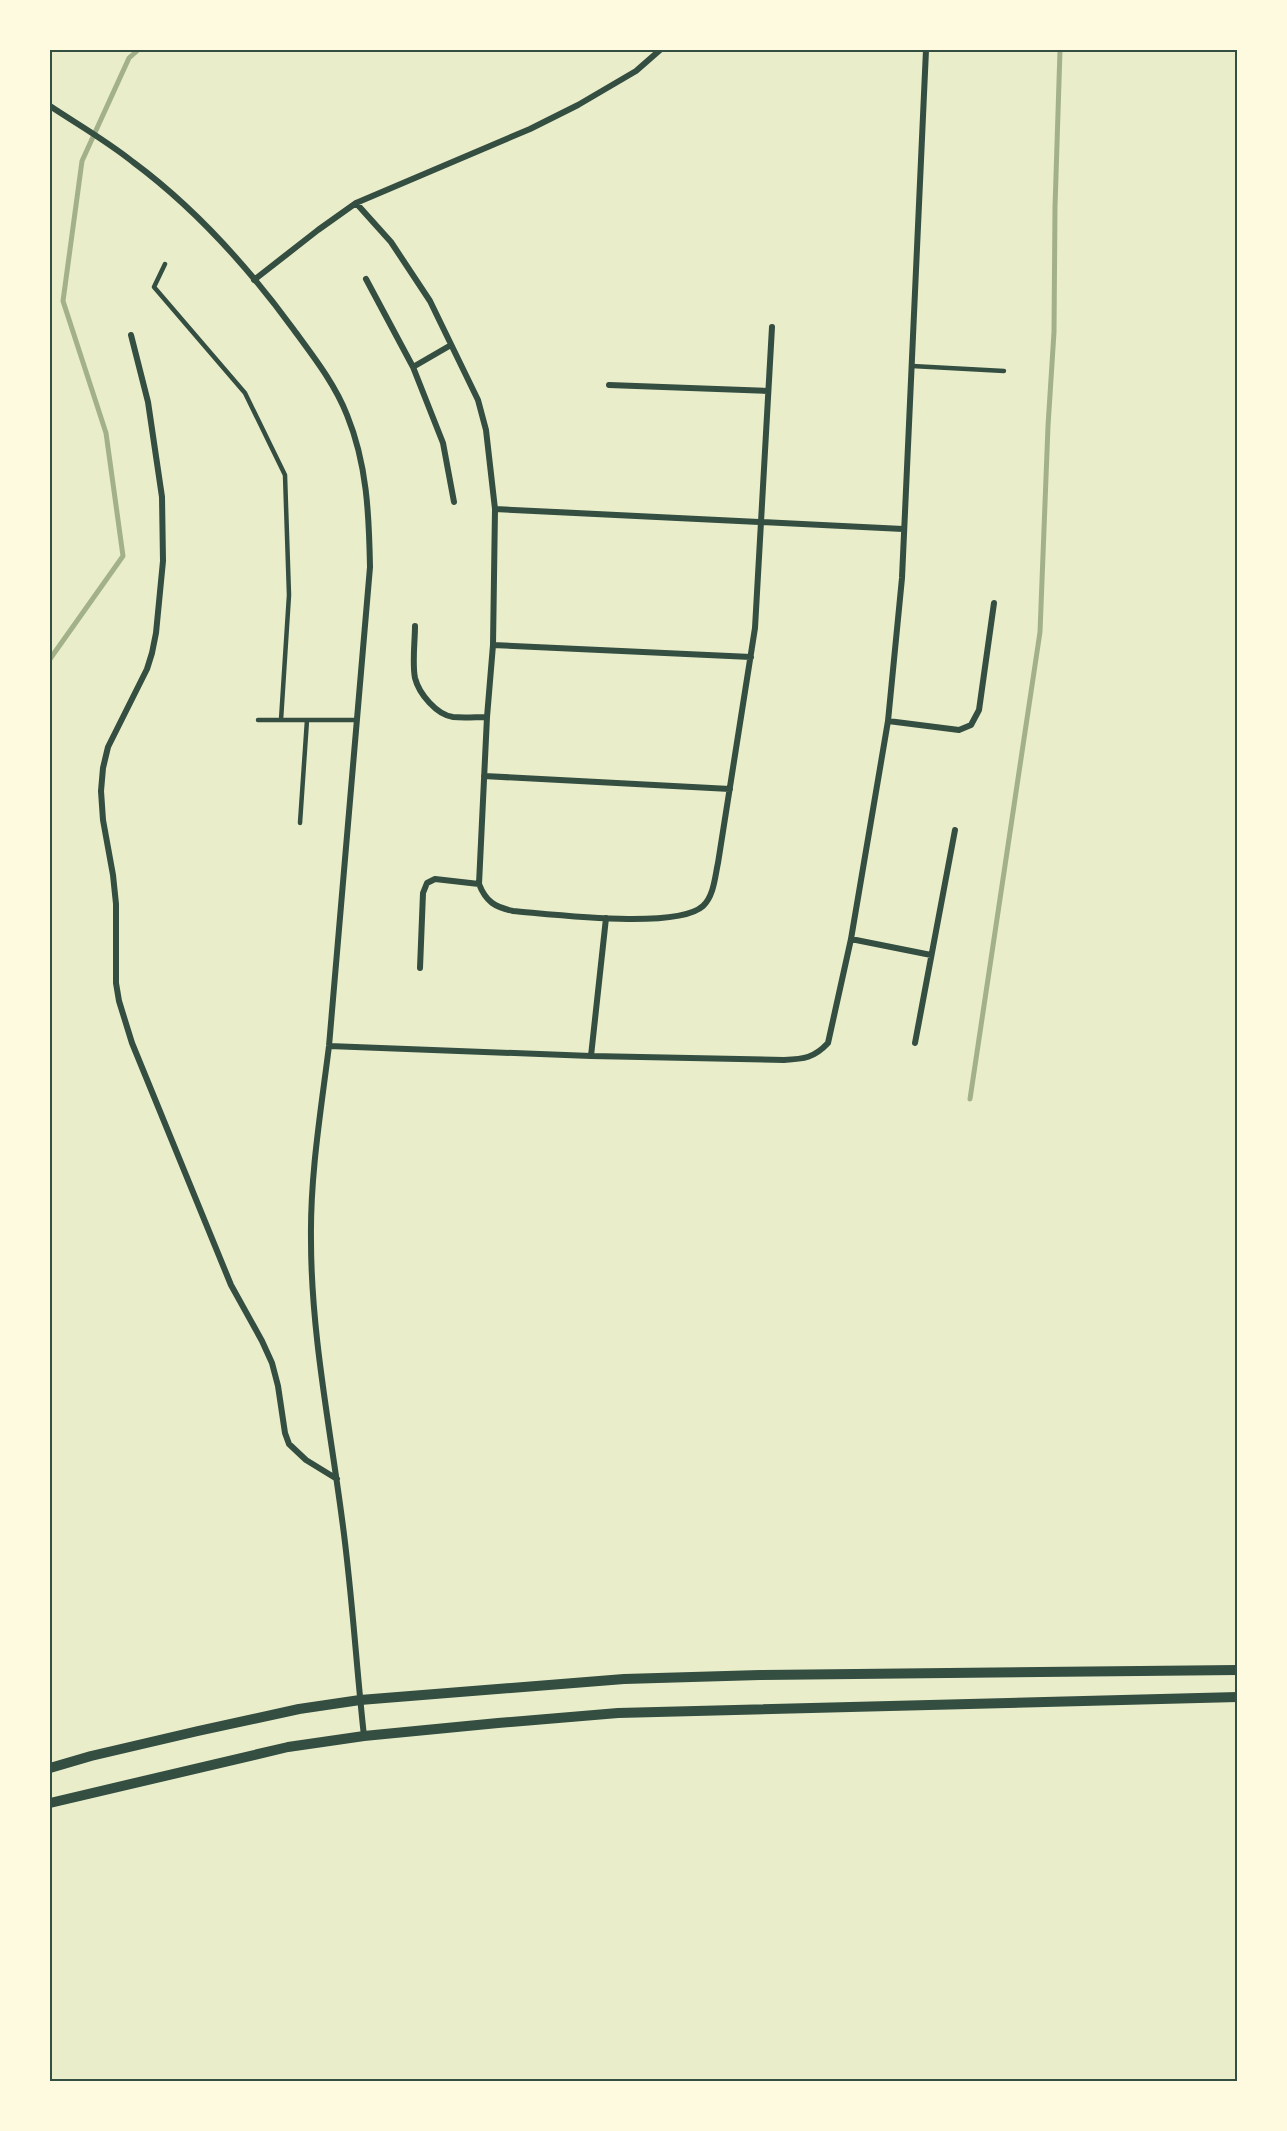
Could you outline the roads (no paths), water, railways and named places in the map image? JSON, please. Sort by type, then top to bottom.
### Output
[{"type":"street","points":[[254,280],[356,203],[530,129],[578,105],[636,71],[660,50]]},
{"type":"street","points":[[329,1046],[591,1056],[784,1060],[801,1059],[818,1054],[828,1043],[851,939],[888,721],[902,578],[926,50]]},
{"type":"street","points":[[50,106],[133,161],[208,226],[281,312],[331,384],[346,414],[365,474],[369,514],[370,567],[329,1046],[313,1189],[311,1256],[318,1335],[343,1521],[364,1736]]},
{"type":"street","points":[[356,203],[391,242],[430,301],[482,414],[486,430],[495,509],[493,645],[479,884],[484,896],[491,904],[513,911],[606,918],[672,918],[694,911],[706,902],[711,892],[718,863],[755,628],[772,327]]},
{"type":"street","points":[[366,279],[413,367],[443,443],[454,502]]},
{"type":"street","points":[[131,335],[148,402],[162,497],[163,561],[152,653],[147,669],[108,747],[103,768],[101,791],[103,820],[116,904],[116,983],[119,1001],[132,1043],[231,1286],[272,1362],[285,1433],[290,1444],[306,1460],[337,1479]]},
{"type":"street","points":[[413,367],[451,345]]},
{"type":"street","points":[[609,385],[768,391]]},
{"type":"street","points":[[495,509],[762,524],[903,529]]},
{"type":"street","points":[[888,721],[959,730],[971,725],[979,710],[994,603]]},
{"type":"street","points":[[416,626],[415,678],[430,703],[440,712],[452,717],[487,717]]},
{"type":"street","points":[[493,645],[751,657]]},
{"type":"street","points":[[484,776],[730,789]]},
{"type":"street","points":[[915,1043],[955,830]]},
{"type":"street","points":[[420,968],[423,893],[427,883],[435,879],[479,884]]},
{"type":"street","points":[[591,1056],[606,918]]},
{"type":"street","points":[[851,939],[931,955]]},
{"type":"street","points":[[50,1768],[198,1731],[299,1709],[360,1700],[636,1678],[1238,1670]]},
{"type":"street","points":[[50,1803],[288,1747],[364,1736],[618,1713],[1238,1697]]},
{"type":"lane","points":[[165,264],[154,287],[245,393],[285,475],[289,595],[280,720]]},
{"type":"lane","points":[[912,366],[1004,371]]},
{"type":"lane","points":[[258,720],[357,720]]},
{"type":"lane","points":[[300,823],[307,720]]},
{"type":"waterway","points":[[50,659],[123,556],[106,433],[63,301],[82,161],[129,58],[138,50]]},
{"type":"waterway","points":[[970,1099],[1040,632],[1054,332],[1060,50]]}]
